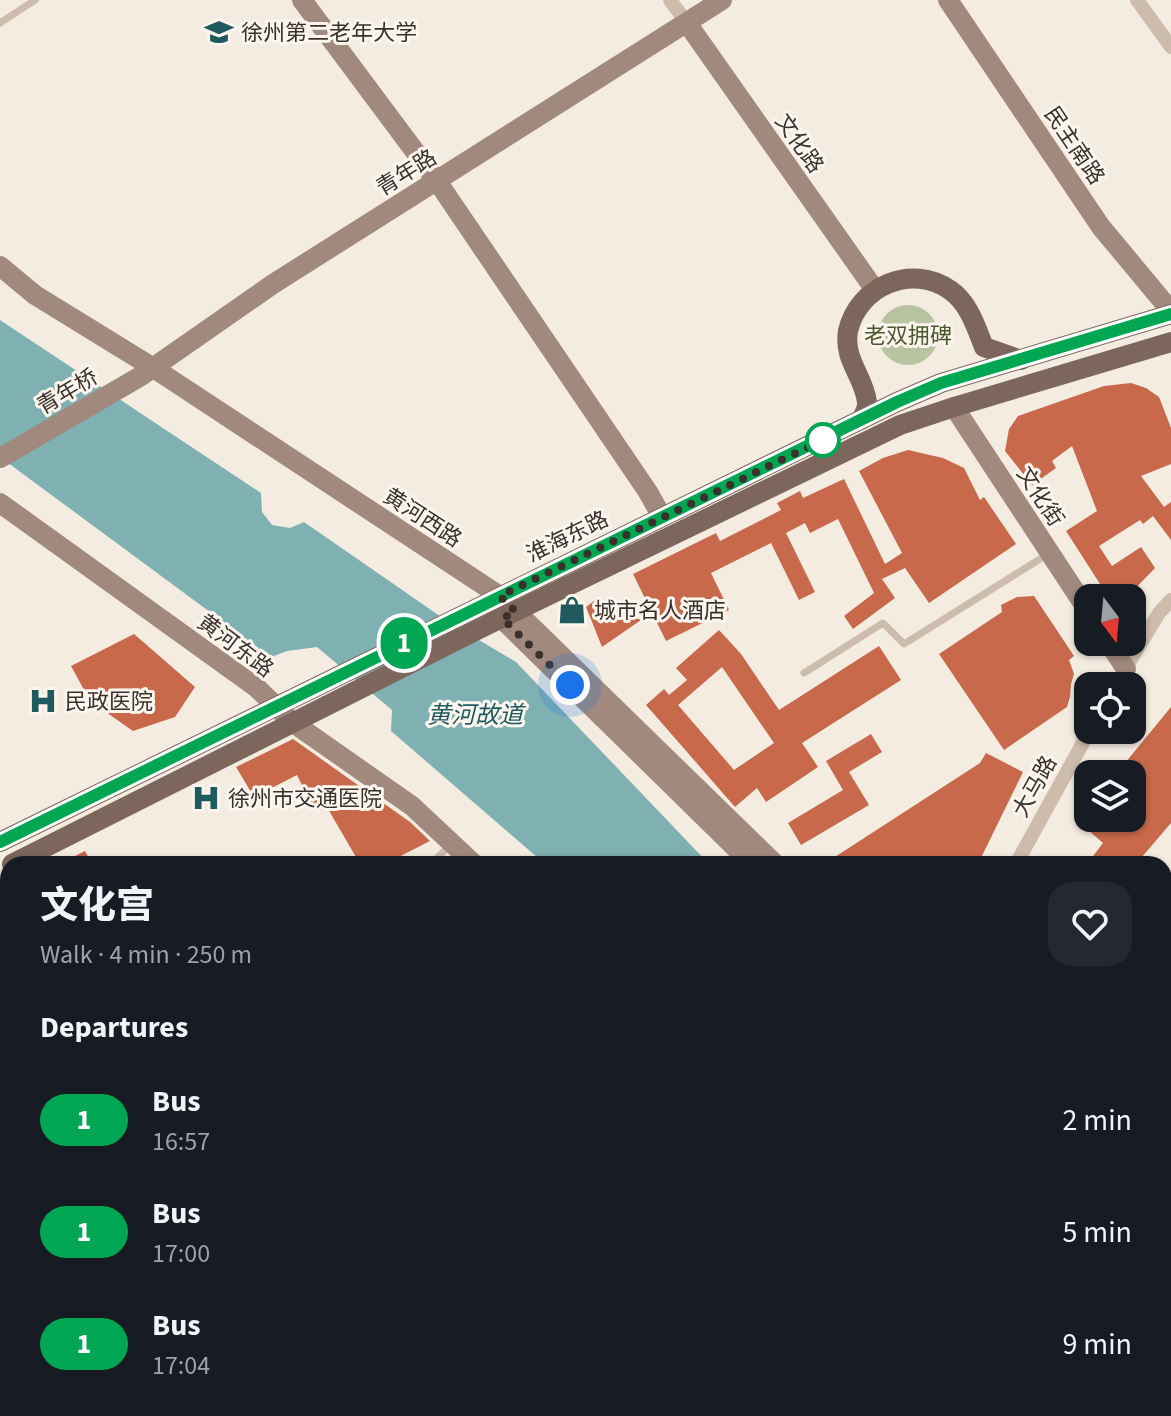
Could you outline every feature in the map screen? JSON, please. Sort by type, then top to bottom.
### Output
[{"type":"main road","points":[[862,419],[868,403],[848,354],[848,332],[855,311],[875,290],[888,282],[909,278],[931,280],[951,290],[966,306],[984,347],[1021,360]]},
{"type":"main road","name":"淮海东路","points":[[28,856],[292,722],[332,692],[461,615],[862,419],[941,383],[1171,312]]},
{"type":"main road","name":"淮海东路","points":[[0,842],[276,706],[332,692],[479,629],[900,425],[1171,342]]},
{"type":"street","points":[[302,0],[437,181],[662,517]]},
{"type":"street","points":[[670,0],[687,23]]},
{"type":"street","name":"青年路","points":[[118,389],[273,284],[722,0]]},
{"type":"street","name":"民主南路","points":[[948,0],[1101,227],[1171,312]]},
{"type":"street","points":[[1137,0],[1171,47]]},
{"type":"street","name":"文化路","points":[[687,23],[875,290]]},
{"type":"street","name":"黄河西路","points":[[0,266],[35,295],[146,371],[492,599],[766,856]]},
{"type":"street","name":"黄河西路","points":[[0,283],[26,305],[146,371]]},
{"type":"street","name":"青年桥","points":[[0,458],[118,389]]},
{"type":"street","name":"文化街","points":[[954,407],[1074,590]]},
{"type":"street","name":"黄河东路","points":[[0,503],[257,688],[292,722],[412,806],[466,856]]},
{"type":"street","points":[[1124,672],[1159,613],[1171,600]]},
{"type":"street","name":"黄河西路","points":[[509,615],[744,856]]},
{"type":"street","name":"大马路","points":[[1020,856],[1082,744]]},
{"type":"lane","points":[[0,23],[35,0]]},
{"type":"lane","points":[[804,673],[883,623],[904,644],[1050,553]]},
{"type":"lane","points":[[439,856],[452,843]]},
{"type":"green space","name":"老双拥碑","points":[[908,305],[920,307],[929,314],[936,323],[936,347],[929,356],[920,363],[908,365],[896,363],[887,356],[880,347],[878,335],[880,323],[887,314],[896,307]]},
{"type":"water","name":"黄河故道","points":[[0,320],[261,493],[262,512],[272,525],[290,528],[304,522],[447,621],[516,662],[701,856],[536,856],[391,731],[392,710],[317,647],[287,651],[271,657],[0,457]]},
{"type":"building","points":[[1131,383],[1146,388],[1159,397],[1171,428],[1171,464],[1141,476],[1164,507],[1171,502],[1171,540],[1153,516],[1143,524],[1140,520],[1099,546],[1112,566],[1141,547],[1155,568],[1140,584],[1100,584],[1066,531],[1097,511],[1072,446],[1052,461],[1056,468],[1032,485],[1005,451],[1009,429],[1018,416],[1104,386]]},
{"type":"building","points":[[908,450],[943,458],[964,468],[980,500],[984,497],[1016,544],[929,603],[905,568],[882,579],[895,598],[853,629],[844,616],[874,593],[838,519],[810,533],[805,523],[786,533],[815,592],[799,600],[771,543],[711,573],[729,610],[666,641],[633,574],[716,533],[720,541],[781,510],[777,503],[800,491],[803,498],[844,479],[885,564],[902,553],[859,471],[883,458]]},
{"type":"building","points":[[1034,596],[1074,656],[1069,660],[1074,674],[1067,707],[1004,750],[939,654],[1002,612],[1001,605],[1017,597]]},
{"type":"building","points":[[594,601],[641,620],[602,647],[586,607]]},
{"type":"building","points":[[719,630],[741,654],[779,710],[879,646],[901,680],[802,743],[818,767],[766,802],[757,788],[735,807],[646,705],[664,689],[669,695],[687,680],[676,668]],"holes":[[[722,667],[774,743],[734,770],[678,705]]]},
{"type":"building","points":[[134,634],[195,687],[175,717],[133,731],[90,701],[71,666]]},
{"type":"building","points":[[1171,707],[1171,823],[1143,856],[1093,856],[1103,843],[1090,832],[1146,832],[1146,760],[1127,760],[1141,744],[1146,744],[1146,737]]},
{"type":"building","points":[[871,734],[882,752],[849,772],[869,805],[801,845],[788,823],[843,790],[826,761]]},
{"type":"building","points":[[293,739],[410,822],[430,841],[401,856],[355,856],[328,809],[314,810],[297,775],[254,797],[236,767]]},
{"type":"building","points":[[986,753],[1023,772],[982,856],[836,856],[980,763]]},
{"type":"bus line","name":"1","points":[[0,842],[897,402],[941,383],[1171,314]]},
{"type":"place","name":"徐州第二老年大学","points":[[219,32]]},
{"type":"place","name":"城市名人酒店","points":[[572,610]]},
{"type":"place","name":"民政医院","points":[[43,701]]},
{"type":"place","name":"徐州市交通医院","points":[[206,798]]},
{"type":"route","points":[[570,685],[502,618],[516,612],[500,596],[823,440]]}]
